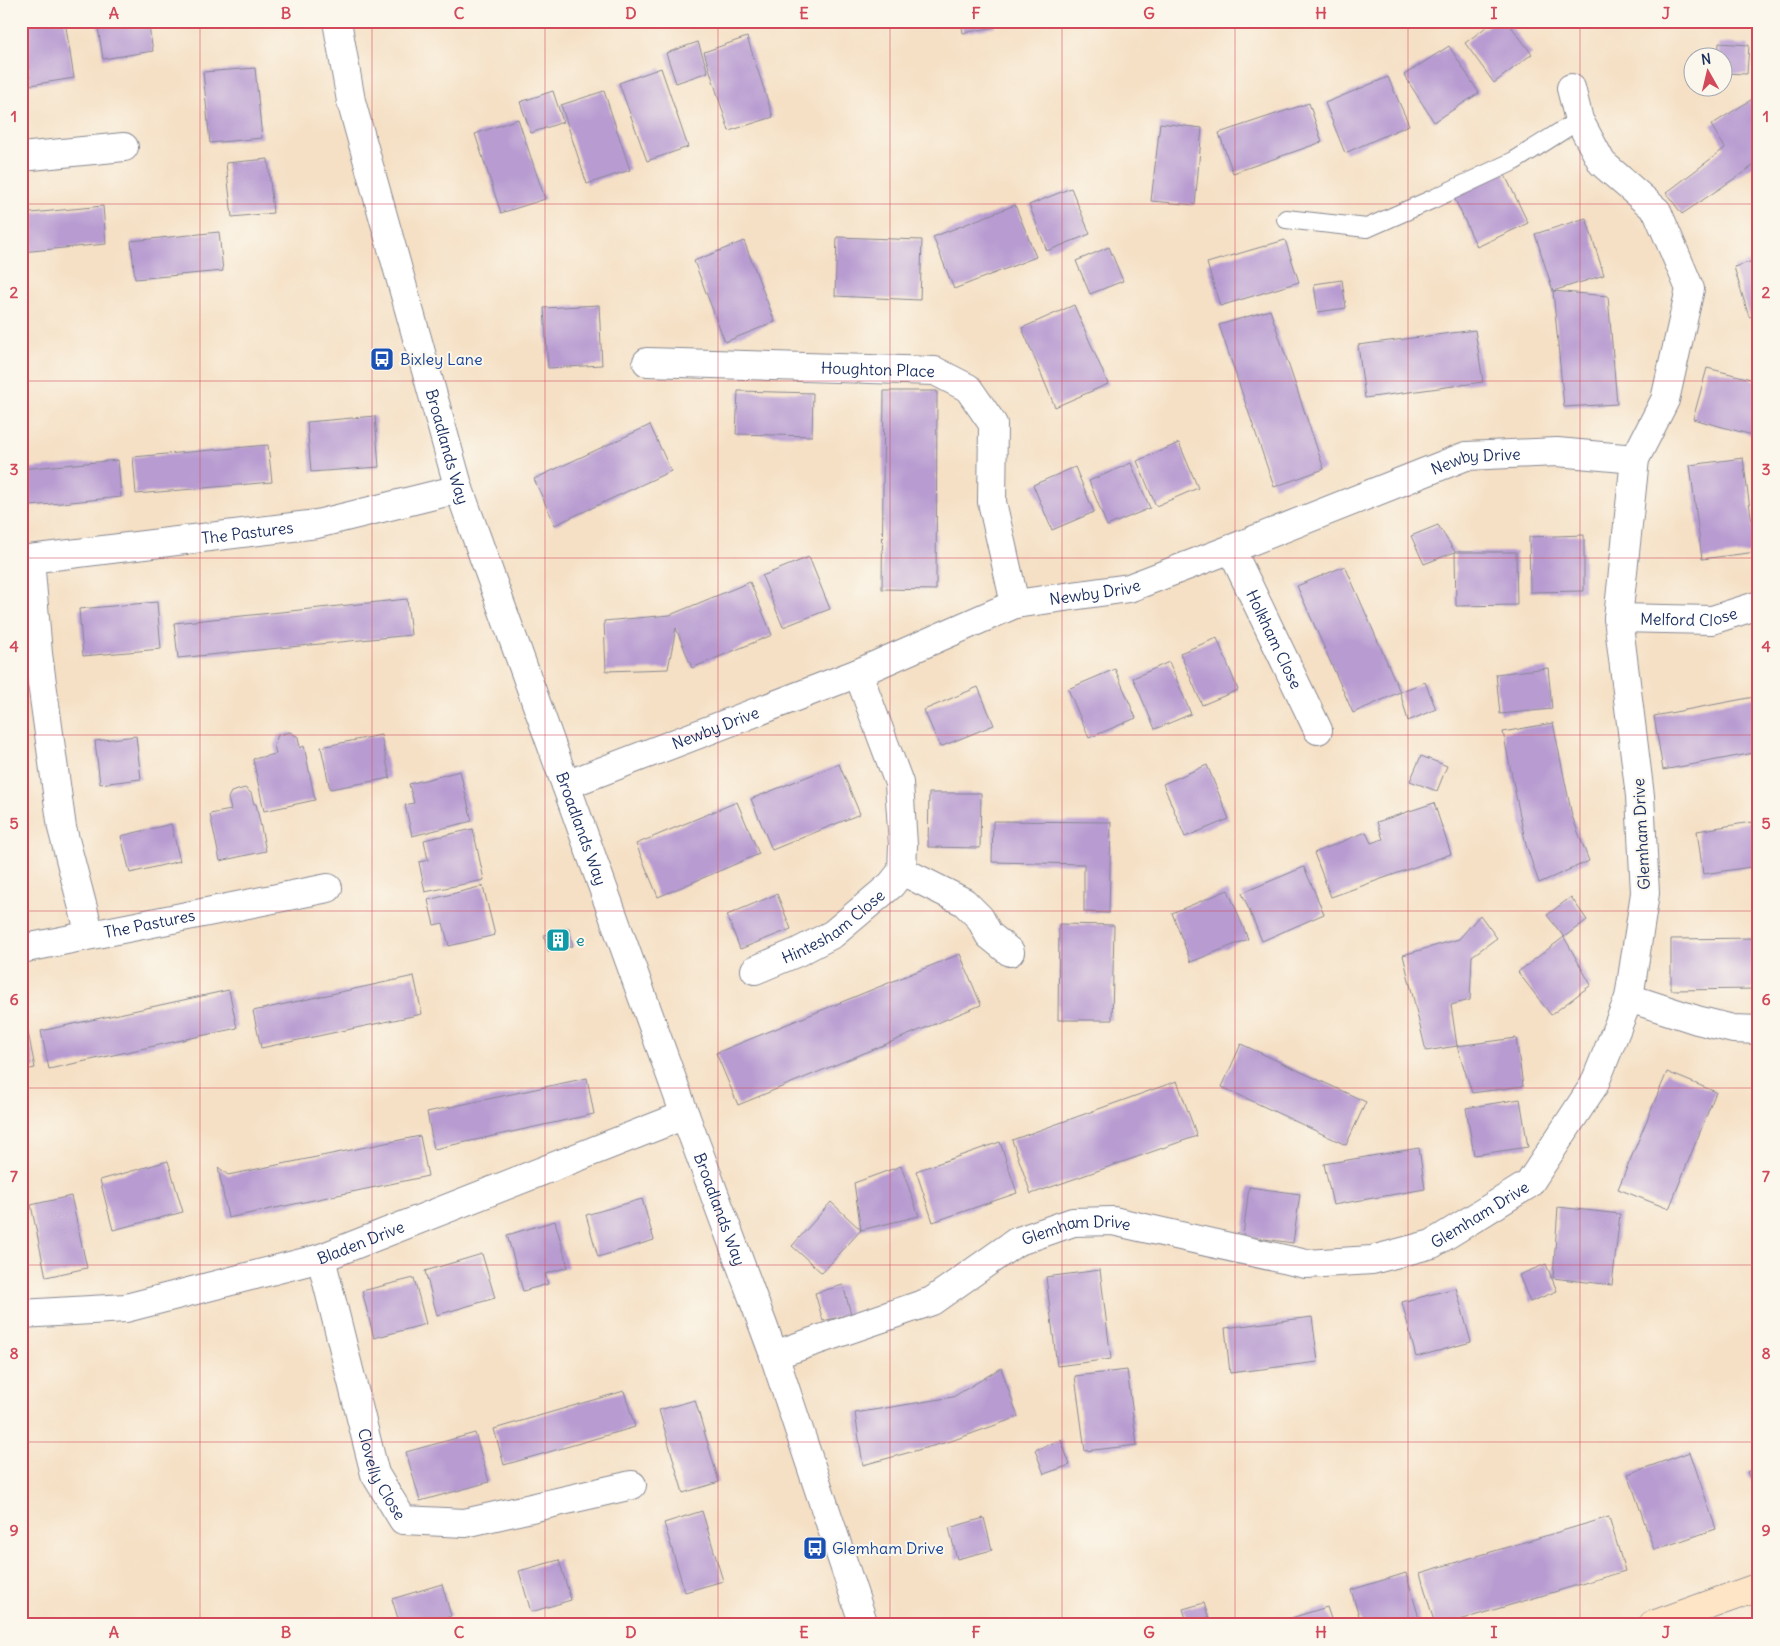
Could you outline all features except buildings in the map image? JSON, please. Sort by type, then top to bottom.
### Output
[{"type":"street","name":"Broadlands Way","points":[[337,21],[351,101],[459,489],[685,1116],[774,1355],[864,1625]]},
{"type":"street","points":[[1571,88],[1579,120],[1602,163],[1657,210],[1690,289],[1665,400],[1634,459]]},
{"type":"street","points":[[21,157],[124,147]]},
{"type":"street","name":"Houghton Place","points":[[647,362],[935,371],[968,388],[993,424],[992,502],[1015,604]]},
{"type":"street","name":"Newby Drive","points":[[566,785],[858,673],[1015,604],[1129,588],[1466,456],[1557,452],[1634,459]]},
{"type":"street","name":"Glemham Drive","points":[[774,1355],[932,1301],[1016,1242],[1073,1222],[1113,1221],[1306,1264],[1372,1260],[1432,1244],[1529,1184],[1594,1085],[1628,998],[1645,893],[1640,796],[1618,618],[1634,459]]},
{"type":"street","name":"The Pastures","points":[[90,935],[62,828],[26,559],[318,524],[459,489]]},
{"type":"street","name":"Holkham Close","points":[[1231,549],[1318,730]]},
{"type":"street","name":"Melford Close","points":[[1618,618],[1712,620],[1759,606]]},
{"type":"street","points":[[858,673],[900,783],[903,829],[902,871],[964,902],[980,918],[989,935],[1010,952]]},
{"type":"street","name":"Hintesham Close","points":[[755,970],[834,934],[891,885],[902,871]]},
{"type":"street","name":"The Pastures","points":[[21,949],[328,888]]},
{"type":"street","points":[[1628,998],[1706,1023],[1733,1029],[1759,1030]]},
{"type":"street","name":"Bladen Drive","points":[[21,1314],[126,1308],[322,1258],[685,1116]]},
{"type":"street","name":"Clovelly Close","points":[[322,1258],[375,1474],[403,1520],[465,1523],[632,1485]]},
{"type":"street","points":[[1653,1625],[1759,1586]]},
{"type":"lane","points":[[1286,219],[1367,228],[1433,200],[1514,161],[1579,120]]},
{"type":"place","name":"Bixley Lane","points":[[382,359]]},
{"type":"place","name":"e","points":[[558,940]]},
{"type":"place","name":"Glemham Drive","points":[[815,1548]]}]
